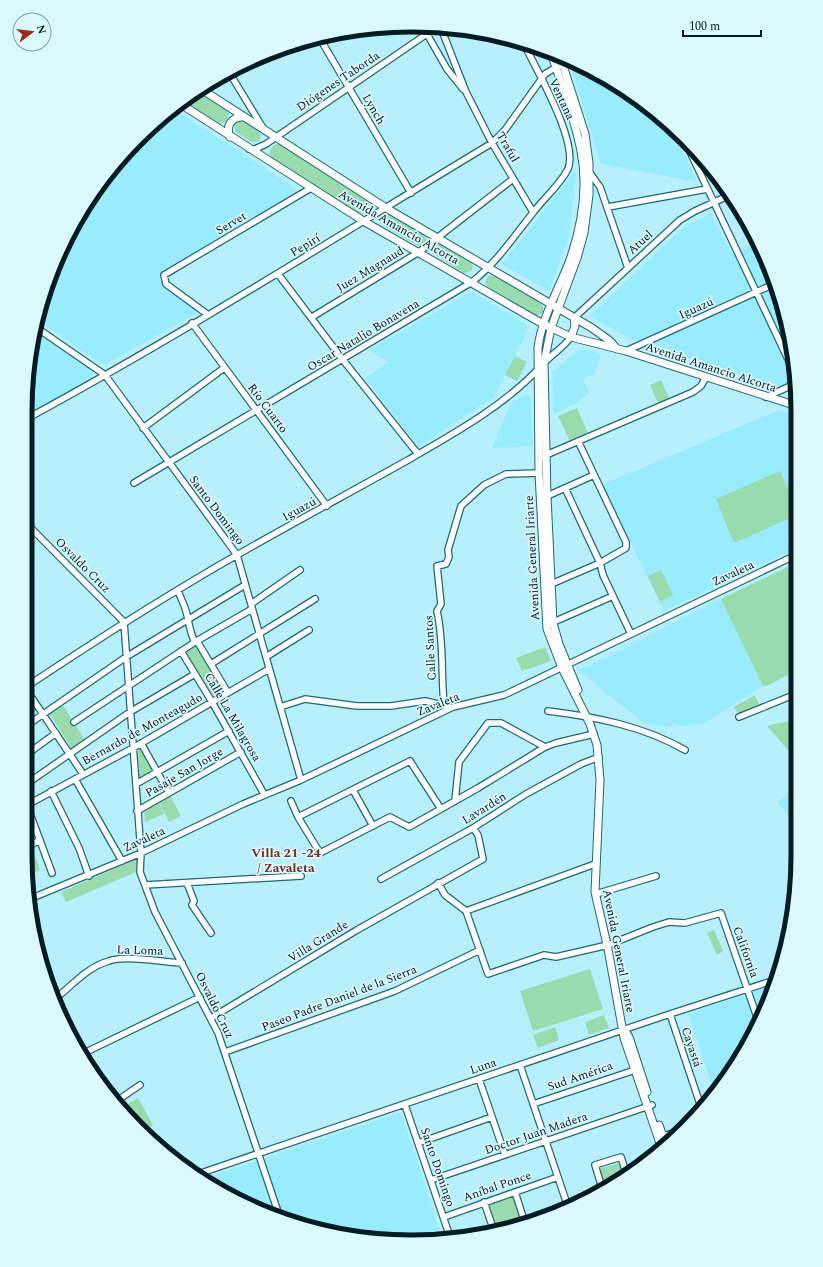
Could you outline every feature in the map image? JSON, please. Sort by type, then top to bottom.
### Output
[{"type":"main road","points":[[561,63],[586,174]]},
{"type":"main road","name":"Avenida Amancio Alcorta","points":[[207,93],[386,208],[592,328],[610,341],[617,349]]},
{"type":"main road","name":"Avenida Amancio Alcorta","points":[[185,107],[365,222],[551,328],[571,337],[626,351],[791,404]]},
{"type":"main road","points":[[230,137],[228,129],[230,122],[236,117],[244,117]]},
{"type":"main road","name":"Avenida General Iriarte","points":[[586,174],[579,227],[570,258],[543,324],[538,348],[537,372],[550,639],[598,734],[603,752],[603,771],[600,780]]},
{"type":"main road","name":"Avenida General Iriarte","points":[[543,498],[539,473],[542,456],[544,363],[551,328],[577,258],[584,234],[589,195],[586,174]]},
{"type":"main road","points":[[571,337],[575,326],[574,318]]},
{"type":"main road","name":"Avenida General Iriarte","points":[[588,716],[599,757],[600,780],[596,894],[608,945],[624,1029],[624,1038],[634,1070],[662,1139]]},
{"type":"main road","name":"Avenida General Iriarte","points":[[624,1029],[629,1037],[649,1106]]},
{"type":"street","name":"Diógenes Taborda","points":[[249,149],[262,146],[428,34]]},
{"type":"street","name":"Traful","points":[[428,34],[447,69],[466,92]]},
{"type":"street","name":"Traful","points":[[443,34],[466,92],[492,143],[533,212]]},
{"type":"street","name":"Lynch","points":[[322,43],[411,192]]},
{"type":"street","name":"Ventana","points":[[527,50],[566,133],[570,150],[569,167]]},
{"type":"street","name":"Pepirí","points":[[32,416],[105,376],[192,323],[278,274],[492,143],[505,130],[541,79],[560,62]]},
{"type":"street","points":[[232,77],[264,130]]},
{"type":"street","points":[[691,155],[755,293],[787,359]]},
{"type":"street","name":"Oscar Natalio Bonavena","points":[[134,482],[343,360],[472,282],[489,269],[569,167]]},
{"type":"street","points":[[586,174],[600,187],[628,268]]},
{"type":"street","name":"Juez Magnaud","points":[[312,317],[419,252],[513,179]]},
{"type":"street","name":"Servet","points":[[208,314],[166,284],[163,278],[166,273],[311,188]]},
{"type":"street","points":[[608,207],[707,189]]},
{"type":"street","name":"Atuel","points":[[574,318],[680,220],[689,214],[725,197]]},
{"type":"street","points":[[278,274],[343,360],[418,454]]},
{"type":"street","name":"Iguazú","points":[[626,351],[770,286]]},
{"type":"street","name":"Río Cuarto","points":[[192,323],[327,506]]},
{"type":"street","name":"Santo Domingo","points":[[41,331],[105,376],[237,555],[301,780]]},
{"type":"street","name":"Iguazú","points":[[32,684],[124,622],[237,555],[418,454],[482,415],[515,391],[537,372],[544,363],[565,346],[571,337]]},
{"type":"street","points":[[143,428],[224,368]]},
{"type":"street","points":[[542,456],[693,392],[701,386],[706,377]]},
{"type":"street","points":[[766,397],[790,386]]},
{"type":"street","points":[[548,586],[623,552],[627,547],[578,441]]},
{"type":"street","name":"Calle Santos","points":[[444,705],[441,667],[441,627],[438,611],[441,604],[436,566],[446,564],[449,558],[448,550],[461,506],[484,485],[506,474],[539,473]]},
{"type":"street","points":[[543,498],[594,475]]},
{"type":"street","points":[[565,488],[600,563],[603,575],[631,634]]},
{"type":"street","name":"Osvaldo Cruz","points":[[32,529],[124,622]]},
{"type":"street","name":"Zavaleta","points":[[34,897],[89,876],[141,853],[264,794],[301,780],[453,707],[504,695],[791,557]]},
{"type":"street","points":[[74,722],[128,685],[251,607],[300,570]]},
{"type":"street","points":[[32,722],[126,657],[245,585]]},
{"type":"street","points":[[178,590],[188,619],[191,636],[211,664],[228,693]]},
{"type":"street","points":[[550,624],[613,596]]},
{"type":"street","points":[[211,664],[315,599]]},
{"type":"street","points":[[124,622],[132,748],[141,853]]},
{"type":"street","points":[[266,657],[309,630]]},
{"type":"street","name":"Calle La Milagrosa","points":[[181,651],[229,731],[264,794]]},
{"type":"street","name":"Bernardo de Monteagudo","points":[[32,800],[132,748],[269,669]]},
{"type":"street","points":[[32,780],[130,712],[195,674]]},
{"type":"street","points":[[739,717],[791,696]]},
{"type":"street","points":[[32,697],[83,774]]},
{"type":"street","points":[[280,707],[305,700],[358,706],[391,706],[425,701],[453,707]]},
{"type":"street","points":[[548,711],[588,716],[655,735],[685,750]]},
{"type":"street","points":[[455,801],[459,762],[488,723],[501,723],[545,747]]},
{"type":"street","points":[[136,784],[229,731]]},
{"type":"street","points":[[32,751],[56,733]]},
{"type":"street","points":[[291,801],[298,817],[320,853],[390,817],[408,827],[455,801],[545,747],[594,734]]},
{"type":"street","points":[[141,743],[169,793]]},
{"type":"street","name":"Pasaje San Jorge","points":[[138,811],[241,752]]},
{"type":"street","name":"Lavardén","points":[[381,879],[473,828],[526,794],[588,760],[599,757]]},
{"type":"street","points":[[298,817],[410,760],[441,809]]},
{"type":"street","points":[[75,778],[122,861]]},
{"type":"street","points":[[353,790],[373,826]]},
{"type":"street","points":[[52,791],[79,848],[89,876]]},
{"type":"street","points":[[32,819],[52,873]]},
{"type":"street","name":"Villa Grande","points":[[211,1018],[438,883],[483,859],[478,835],[473,828]]},
{"type":"street","points":[[32,844],[40,840]]},
{"type":"street","name":"Osvaldo Cruz","points":[[141,853],[140,872],[155,912],[211,1018],[225,1052],[277,1210]]},
{"type":"street","points":[[466,911],[596,864]]},
{"type":"street","points":[[145,885],[301,876]]},
{"type":"street","points":[[596,894],[656,876]]},
{"type":"street","points":[[187,883],[194,901],[192,905],[211,933]]},
{"type":"street","points":[[438,883],[445,895],[466,911],[488,974],[544,955],[556,957],[608,945]]},
{"type":"street","name":"California","points":[[608,945],[660,924],[669,922],[686,923],[721,913],[756,1014]]},
{"type":"street","name":"Paseo Padre Daniel de la Sierra","points":[[225,1052],[395,991],[480,950]]},
{"type":"street","name":"La Loma","points":[[61,994],[96,967],[109,960],[120,959],[182,963]]},
{"type":"street","name":"Luna","points":[[203,1172],[405,1105],[624,1029],[769,982]]},
{"type":"street","points":[[87,1052],[200,998]]},
{"type":"street","name":"Cayastá","points":[[670,1014],[700,1103]]},
{"type":"street","points":[[520,1065],[566,1202]]},
{"type":"street","name":"Sud América","points":[[533,1104],[634,1070]]},
{"type":"street","points":[[479,1079],[505,1155]]},
{"type":"street","points":[[120,1099],[140,1085]]},
{"type":"street","name":"Santo Domingo","points":[[405,1105],[449,1233]]},
{"type":"street","name":"Doctor Juan Madera","points":[[431,1180],[649,1106]]},
{"type":"street","points":[[418,1143],[492,1117]]},
{"type":"street","points":[[601,1184],[595,1165],[621,1157],[625,1169]]},
{"type":"street","name":"Aníbal Ponce","points":[[444,1217],[558,1177]]},
{"type":"street","points":[[515,1192],[524,1218]]},
{"type":"street","points":[[484,1202],[492,1226]]},
{"type":"shaded area","points":[[571,67],[622,96],[642,110],[644,113],[662,126],[679,142],[697,182],[601,164]]},
{"type":"shaded area","points":[[178,112],[291,185],[296,191],[162,273],[160,278],[165,286],[197,310],[196,313],[106,364],[102,364],[42,323],[45,313],[61,266],[71,244],[96,201],[110,180],[126,161],[143,143]]},
{"type":"shaded area","points":[[575,171],[577,172],[568,239],[549,291],[502,264]]},
{"type":"shaded area","points":[[711,213],[731,253],[752,244],[762,266],[778,313],[788,362],[790,391],[632,340],[590,316],[684,227]]},
{"type":"shaded area","points":[[471,292],[526,324],[528,330],[494,397],[418,447],[365,378],[388,362],[369,350]]},
{"type":"shaded area","points":[[40,334],[92,370],[93,374],[91,378],[32,412],[35,362]]},
{"type":"shaded area","points":[[581,348],[601,354],[595,373],[583,379],[589,393],[577,403],[554,414],[552,372]]},
{"type":"shaded area","points":[[525,395],[531,396],[533,446],[492,448],[511,403]]},
{"type":"shaded area","points":[[779,410],[791,414],[791,550],[664,611],[602,485]]},
{"type":"shaded area","points":[[721,599],[763,686],[705,723],[679,727],[674,723],[670,727],[645,724],[580,670]]},
{"type":"shaded area","points":[[791,792],[791,818],[777,802]]},
{"type":"shaded area","points":[[767,987],[752,1023],[740,1045],[713,1087],[688,1014]]},
{"type":"shaded area","points":[[399,1113],[402,1115],[441,1234],[387,1234],[337,1228],[290,1215],[266,1206],[244,1196],[210,1177]]},
{"type":"green space","points":[[205,94],[227,109],[229,114],[226,122],[218,124],[188,105]]},
{"type":"green space","points":[[237,120],[247,123],[257,129],[261,135],[259,141],[252,142],[236,132],[234,126]]},
{"type":"green space","points":[[276,144],[280,144],[369,201],[369,210],[364,214],[358,213],[273,159],[270,155],[270,149]]},
{"type":"green space","points":[[390,214],[425,235],[427,241],[425,245],[418,246],[386,227],[384,219]]},
{"type":"green space","points":[[440,243],[471,261],[473,267],[471,271],[464,273],[436,256],[433,248]]},
{"type":"green space","points":[[488,276],[494,276],[539,302],[543,307],[543,312],[539,315],[535,315],[488,288],[485,282]]},
{"type":"green space","points":[[515,356],[527,362],[517,381],[505,375]]},
{"type":"green space","points":[[661,380],[670,400],[659,405],[650,385]]},
{"type":"green space","points":[[577,408],[588,433],[570,441],[558,416]]},
{"type":"green space","points":[[780,471],[791,494],[791,518],[734,543],[716,499]]},
{"type":"green space","points":[[791,565],[791,673],[769,685],[763,686],[721,599]]},
{"type":"green space","points":[[661,570],[673,595],[660,602],[648,576]]},
{"type":"green space","points":[[197,643],[224,690],[211,697],[184,651]]},
{"type":"green space","points":[[545,647],[551,661],[522,671],[516,658]]},
{"type":"green space","points":[[755,695],[759,704],[739,715],[734,707]]},
{"type":"green space","points":[[62,704],[85,740],[72,749],[49,713]]},
{"type":"green space","points":[[791,720],[791,753],[767,726]]},
{"type":"green space","points":[[142,746],[154,770],[139,779],[138,748]]},
{"type":"green space","points":[[170,795],[181,816],[169,822],[159,802]]},
{"type":"green space","points":[[158,802],[164,814],[145,822],[144,809]]},
{"type":"green space","points":[[32,850],[40,870],[33,874],[32,856]]},
{"type":"green space","points":[[137,859],[138,871],[66,902],[61,892]]},
{"type":"green space","points":[[714,930],[723,951],[717,955],[707,933]]},
{"type":"green space","points":[[590,969],[603,1009],[533,1031],[520,991]]},
{"type":"green space","points":[[604,1015],[609,1028],[589,1035],[585,1022]]},
{"type":"green space","points":[[555,1027],[559,1040],[538,1048],[533,1035]]},
{"type":"green space","points":[[138,1098],[153,1125],[147,1128],[125,1105]]},
{"type":"green space","points":[[620,1163],[623,1171],[603,1182],[599,1169]]},
{"type":"green space","points":[[514,1196],[521,1219],[494,1226],[487,1205]]},
{"type":"district","name":"Villa 21 -24 / Zavaleta","points":[[286,860]]}]
